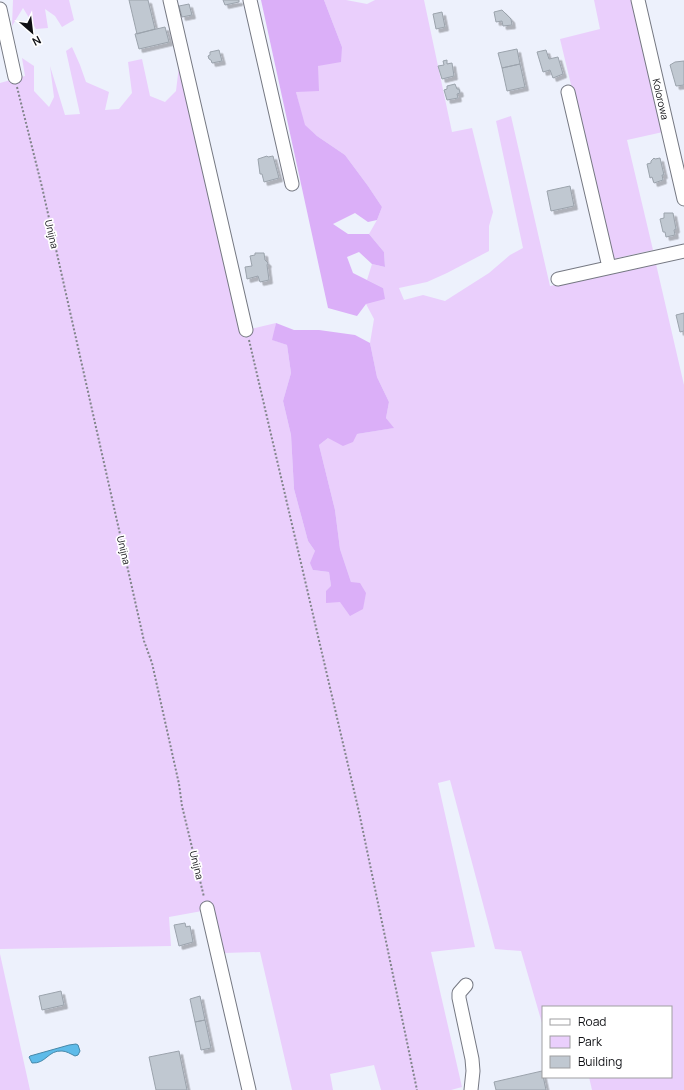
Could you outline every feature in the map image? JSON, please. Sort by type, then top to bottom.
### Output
[{"type":"street","points":[[170,0],[246,330]]},
{"type":"street","points":[[250,0],[292,184]]},
{"type":"street","name":"Kolorowa","points":[[638,0],[684,199]]},
{"type":"street","points":[[0,9],[15,77]]},
{"type":"street","points":[[568,92],[609,267]]},
{"type":"street","points":[[558,279],[684,250]]},
{"type":"street","points":[[207,908],[249,1090]]},
{"type":"street","points":[[466,984],[459,993],[458,998],[472,1059],[473,1071],[471,1090]]},
{"type":"path","name":"Unijna","points":[[15,77],[42,187],[143,634],[152,663],[179,784],[182,806],[207,908]]},
{"type":"path","points":[[246,330],[359,812],[417,1090]]},
{"type":"green space","points":[[13,0],[69,0],[74,20],[62,27],[55,16],[45,9],[48,28],[36,29],[23,8],[12,26]]},
{"type":"green space","points":[[324,0],[346,0],[367,4],[375,0],[424,0],[452,132],[472,128],[493,212],[489,226],[489,251],[427,282],[399,288],[404,300],[423,295],[445,301],[489,273],[510,255],[523,248],[496,121],[511,116],[550,286],[656,264],[684,385],[684,1090],[592,1090],[589,1078],[672,1078],[672,1006],[542,1006],[542,1023],[521,951],[495,949],[450,780],[438,783],[475,947],[431,952],[462,1087],[451,1090],[381,1090],[374,1065],[330,1074],[333,1090],[292,1090],[260,952],[224,953],[213,909],[169,917],[171,946],[0,949],[0,83],[25,76],[22,58],[34,66],[34,91],[49,107],[54,97],[50,66],[65,115],[80,114],[66,51],[72,47],[86,82],[109,92],[105,110],[119,109],[132,93],[128,62],[142,59],[150,96],[165,102],[176,91],[181,49],[246,330],[276,323],[273,340],[287,345],[291,373],[283,401],[291,435],[294,489],[308,541],[315,551],[313,570],[329,572],[331,586],[351,582],[340,549],[335,510],[319,445],[328,438],[393,428],[386,418],[389,402],[377,377],[370,343],[374,319],[366,304],[383,288],[367,280],[372,264],[385,267],[384,252],[369,234],[382,207],[345,155],[317,136],[304,125],[296,92],[318,66],[342,47]]},
{"type":"green space","points":[[594,0],[632,0],[663,132],[627,140],[653,250],[613,259],[560,39],[600,29]]},
{"type":"green space","points":[[0,954],[30,1090],[0,1090]]},
{"type":"shaded area","points":[[261,0],[324,0],[342,47],[341,62],[318,66],[319,91],[296,92],[305,125],[317,136],[345,155],[382,207],[377,220],[368,222],[355,213],[333,224],[348,234],[369,234],[384,252],[385,267],[372,264],[359,252],[347,257],[353,273],[383,288],[385,299],[366,304],[357,316],[328,308]]},
{"type":"shaded area","points":[[276,323],[294,330],[319,330],[355,335],[370,343],[377,377],[389,402],[386,418],[394,428],[357,434],[353,442],[343,446],[328,438],[319,445],[335,510],[340,549],[351,582],[360,583],[366,593],[363,609],[350,616],[340,602],[326,603],[326,591],[331,586],[329,572],[313,570],[310,563],[315,551],[308,541],[294,489],[291,435],[283,401],[291,373],[287,345],[272,340]]},
{"type":"water","points":[[69,1045],[78,1045],[80,1051],[78,1055],[75,1056],[62,1051],[57,1051],[37,1063],[32,1063],[29,1057]]},
{"type":"building","points":[[129,0],[148,0],[155,29],[137,34]]},
{"type":"building","points":[[223,0],[239,0],[239,2],[225,5]]},
{"type":"building","points":[[189,4],[192,15],[182,17],[179,6]]},
{"type":"building","points":[[502,10],[511,19],[512,25],[503,26],[502,21],[496,22],[494,12]]},
{"type":"building","points":[[442,12],[445,27],[436,29],[433,14]]},
{"type":"building","points":[[165,27],[169,42],[139,49],[135,34]]},
{"type":"building","points":[[517,49],[520,64],[502,68],[498,53]]},
{"type":"building","points":[[219,50],[222,61],[212,63],[208,56],[210,55],[210,52]]},
{"type":"building","points":[[546,50],[549,59],[558,57],[563,74],[553,78],[550,70],[543,72],[537,52]]},
{"type":"building","points":[[447,60],[447,64],[452,63],[454,76],[442,79],[438,66],[444,65],[443,61]]},
{"type":"building","points":[[684,61],[684,85],[676,86],[670,65],[675,62]]},
{"type":"building","points":[[520,64],[525,87],[507,91],[502,68]]},
{"type":"building","points":[[455,84],[460,93],[457,94],[458,98],[447,100],[444,90],[447,89],[447,86]]},
{"type":"building","points":[[273,156],[279,178],[264,182],[262,174],[260,174],[258,159]]},
{"type":"building","points":[[654,158],[660,158],[664,175],[662,175],[663,180],[654,183],[652,177],[650,178],[647,164],[651,163]]},
{"type":"building","points":[[570,186],[574,206],[551,211],[547,191]]},
{"type":"building","points":[[664,213],[673,213],[676,229],[674,230],[675,235],[666,237],[665,232],[663,232],[660,219],[664,218]]},
{"type":"building","points":[[255,253],[264,253],[265,260],[268,263],[269,280],[260,282],[258,276],[247,279],[245,267],[252,266],[250,256],[255,255]]},
{"type":"building","points":[[684,313],[684,331],[680,332],[676,315]]},
{"type":"building","points":[[185,923],[186,927],[190,926],[193,942],[179,946],[174,925]]},
{"type":"building","points":[[61,991],[64,1005],[42,1010],[39,996]]},
{"type":"building","points":[[200,996],[205,1020],[195,1022],[190,999]]},
{"type":"building","points":[[205,1020],[211,1048],[201,1050],[195,1022]]},
{"type":"building","points":[[179,1051],[187,1090],[156,1090],[149,1057]]},
{"type":"building","points":[[542,1071],[542,1078],[543,1078],[546,1090],[496,1090],[494,1082]]}]
